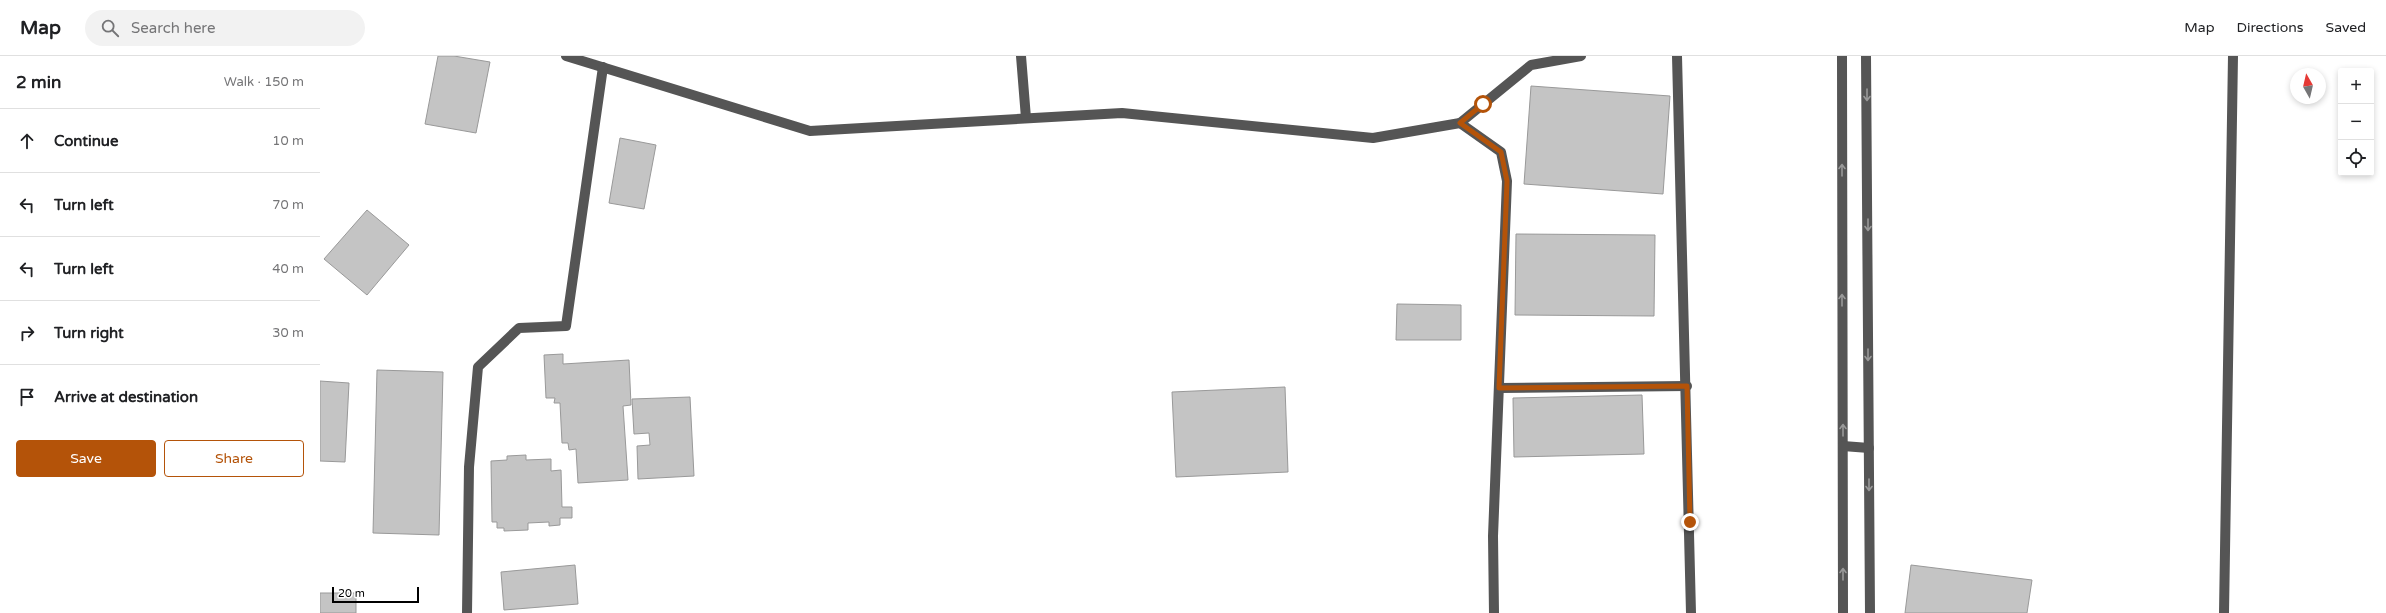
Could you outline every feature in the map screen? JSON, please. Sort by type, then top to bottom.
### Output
[{"type":"street","points":[[566,56],[810,131],[1122,113],[1373,138],[1460,123],[1531,65],[1581,56]]},
{"type":"street","points":[[1021,56],[1026,118]]},
{"type":"street","points":[[1677,56],[1692,613]]},
{"type":"street","points":[[1842,56],[1843,613]]},
{"type":"street","points":[[1866,56],[1870,613]]},
{"type":"street","points":[[2224,613],[2233,56]]},
{"type":"street","points":[[467,613],[469,467],[478,367],[519,328],[566,326],[602,67]]},
{"type":"street","points":[[1460,123],[1501,152],[1507,181],[1493,536],[1494,613]]},
{"type":"street","points":[[1499,388],[1687,386]]},
{"type":"street","points":[[1843,446],[1869,448]]},
{"type":"building","points":[[438,56],[454,56],[490,62],[476,133],[425,124]]},
{"type":"building","points":[[1531,86],[1670,96],[1663,194],[1524,184]]},
{"type":"building","points":[[620,138],[656,145],[644,209],[609,203]]},
{"type":"building","points":[[367,210],[409,245],[367,295],[324,259]]},
{"type":"building","points":[[1516,234],[1655,235],[1654,316],[1515,315]]},
{"type":"building","points":[[1397,304],[1461,305],[1461,340],[1396,340]]},
{"type":"building","points":[[563,354],[563,364],[629,360],[631,405],[623,406],[628,480],[578,483],[576,449],[569,450],[568,443],[562,443],[560,403],[554,403],[555,398],[546,398],[544,355]]},
{"type":"building","points":[[377,370],[443,372],[439,535],[373,533]]},
{"type":"building","points":[[320,381],[349,383],[345,462],[320,461]]},
{"type":"building","points":[[1285,387],[1288,472],[1176,477],[1172,392]]},
{"type":"building","points":[[1642,395],[1644,454],[1514,457],[1513,398]]},
{"type":"building","points":[[690,397],[694,476],[638,479],[637,446],[650,445],[649,433],[634,434],[632,399]]},
{"type":"building","points":[[526,455],[526,460],[551,459],[551,471],[561,470],[562,507],[572,507],[572,518],[560,518],[560,525],[549,526],[549,522],[528,523],[528,530],[504,531],[504,528],[497,528],[497,522],[492,522],[491,461],[507,460],[507,456]]},
{"type":"building","points":[[575,565],[578,604],[504,610],[501,572]]},
{"type":"building","points":[[1911,565],[2032,580],[2027,613],[1905,613]]},
{"type":"building","points":[[320,593],[356,593],[356,613],[320,613]]},
{"type":"route","points":[[1483,104],[1460,123],[1501,152],[1507,181],[1499,388],[1687,386],[1690,522]]}]
